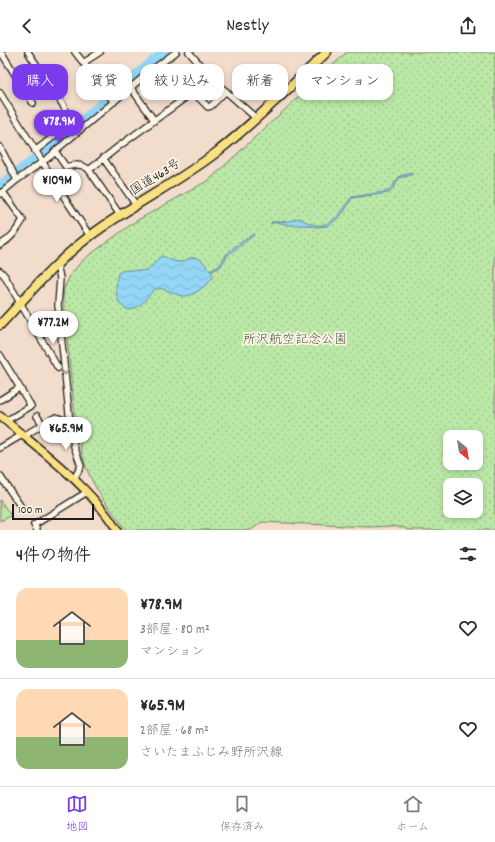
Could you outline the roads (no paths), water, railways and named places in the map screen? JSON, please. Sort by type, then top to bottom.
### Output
[{"type":"highway","name":"国道463号","points":[[0,325],[57,264],[90,236],[120,215],[180,178],[217,152],[327,52]]},
{"type":"main road","points":[[3,418],[74,479],[98,503],[117,530]]},
{"type":"street","points":[[1,52],[33,104]]},
{"type":"street","points":[[28,52],[63,105],[71,123],[36,152]]},
{"type":"street","points":[[75,52],[113,102]]},
{"type":"street","points":[[83,63],[100,52]]},
{"type":"street","points":[[132,87],[176,52]]},
{"type":"street","points":[[189,52],[205,72],[256,118]]},
{"type":"street","points":[[132,89],[154,120]]},
{"type":"street","points":[[89,170],[154,120],[191,94],[197,96],[208,107],[211,106],[226,91]]},
{"type":"street","points":[[0,94],[90,236]]},
{"type":"street","points":[[0,245],[14,235],[23,220],[1,193],[16,179],[55,151],[116,100]]},
{"type":"street","points":[[0,147],[16,179]]},
{"type":"street","points":[[55,151],[66,167],[78,165],[86,167],[120,215]]},
{"type":"street","points":[[104,158],[136,205]]},
{"type":"street","points":[[57,264],[60,278],[58,304],[70,423],[74,446],[81,466],[74,479]]},
{"type":"street","points":[[0,272],[4,275],[21,303],[58,368]]},
{"type":"street","points":[[0,356],[31,406],[3,418]]},
{"type":"street","points":[[0,398],[19,388]]},
{"type":"street","points":[[37,416],[43,425]]},
{"type":"street","points":[[0,448],[56,417],[70,423]]},
{"type":"street","points":[[0,476],[21,507]]},
{"type":"street","points":[[37,530],[34,525],[87,492]]},
{"type":"water","points":[[412,173],[412,175],[399,178],[389,193],[352,198],[344,212],[335,221],[327,226],[317,227],[306,225],[289,225],[276,222],[271,224],[271,222],[289,221],[299,218],[315,225],[329,223],[339,215],[352,197],[389,191],[400,176]]},
{"type":"water","points":[[253,234],[254,235],[228,255],[220,267],[211,272],[213,277],[211,280],[195,293],[180,296],[158,288],[152,292],[143,303],[134,309],[129,310],[124,308],[118,300],[116,284],[118,273],[122,271],[148,270],[161,256],[179,262],[194,257],[200,259],[210,271],[219,266],[226,255],[233,248]]},
{"type":"waterway","points":[[0,186],[47,150],[164,52]]},
{"type":"park label","name":"所沢航空記念公園","points":[[295,340]]}]
